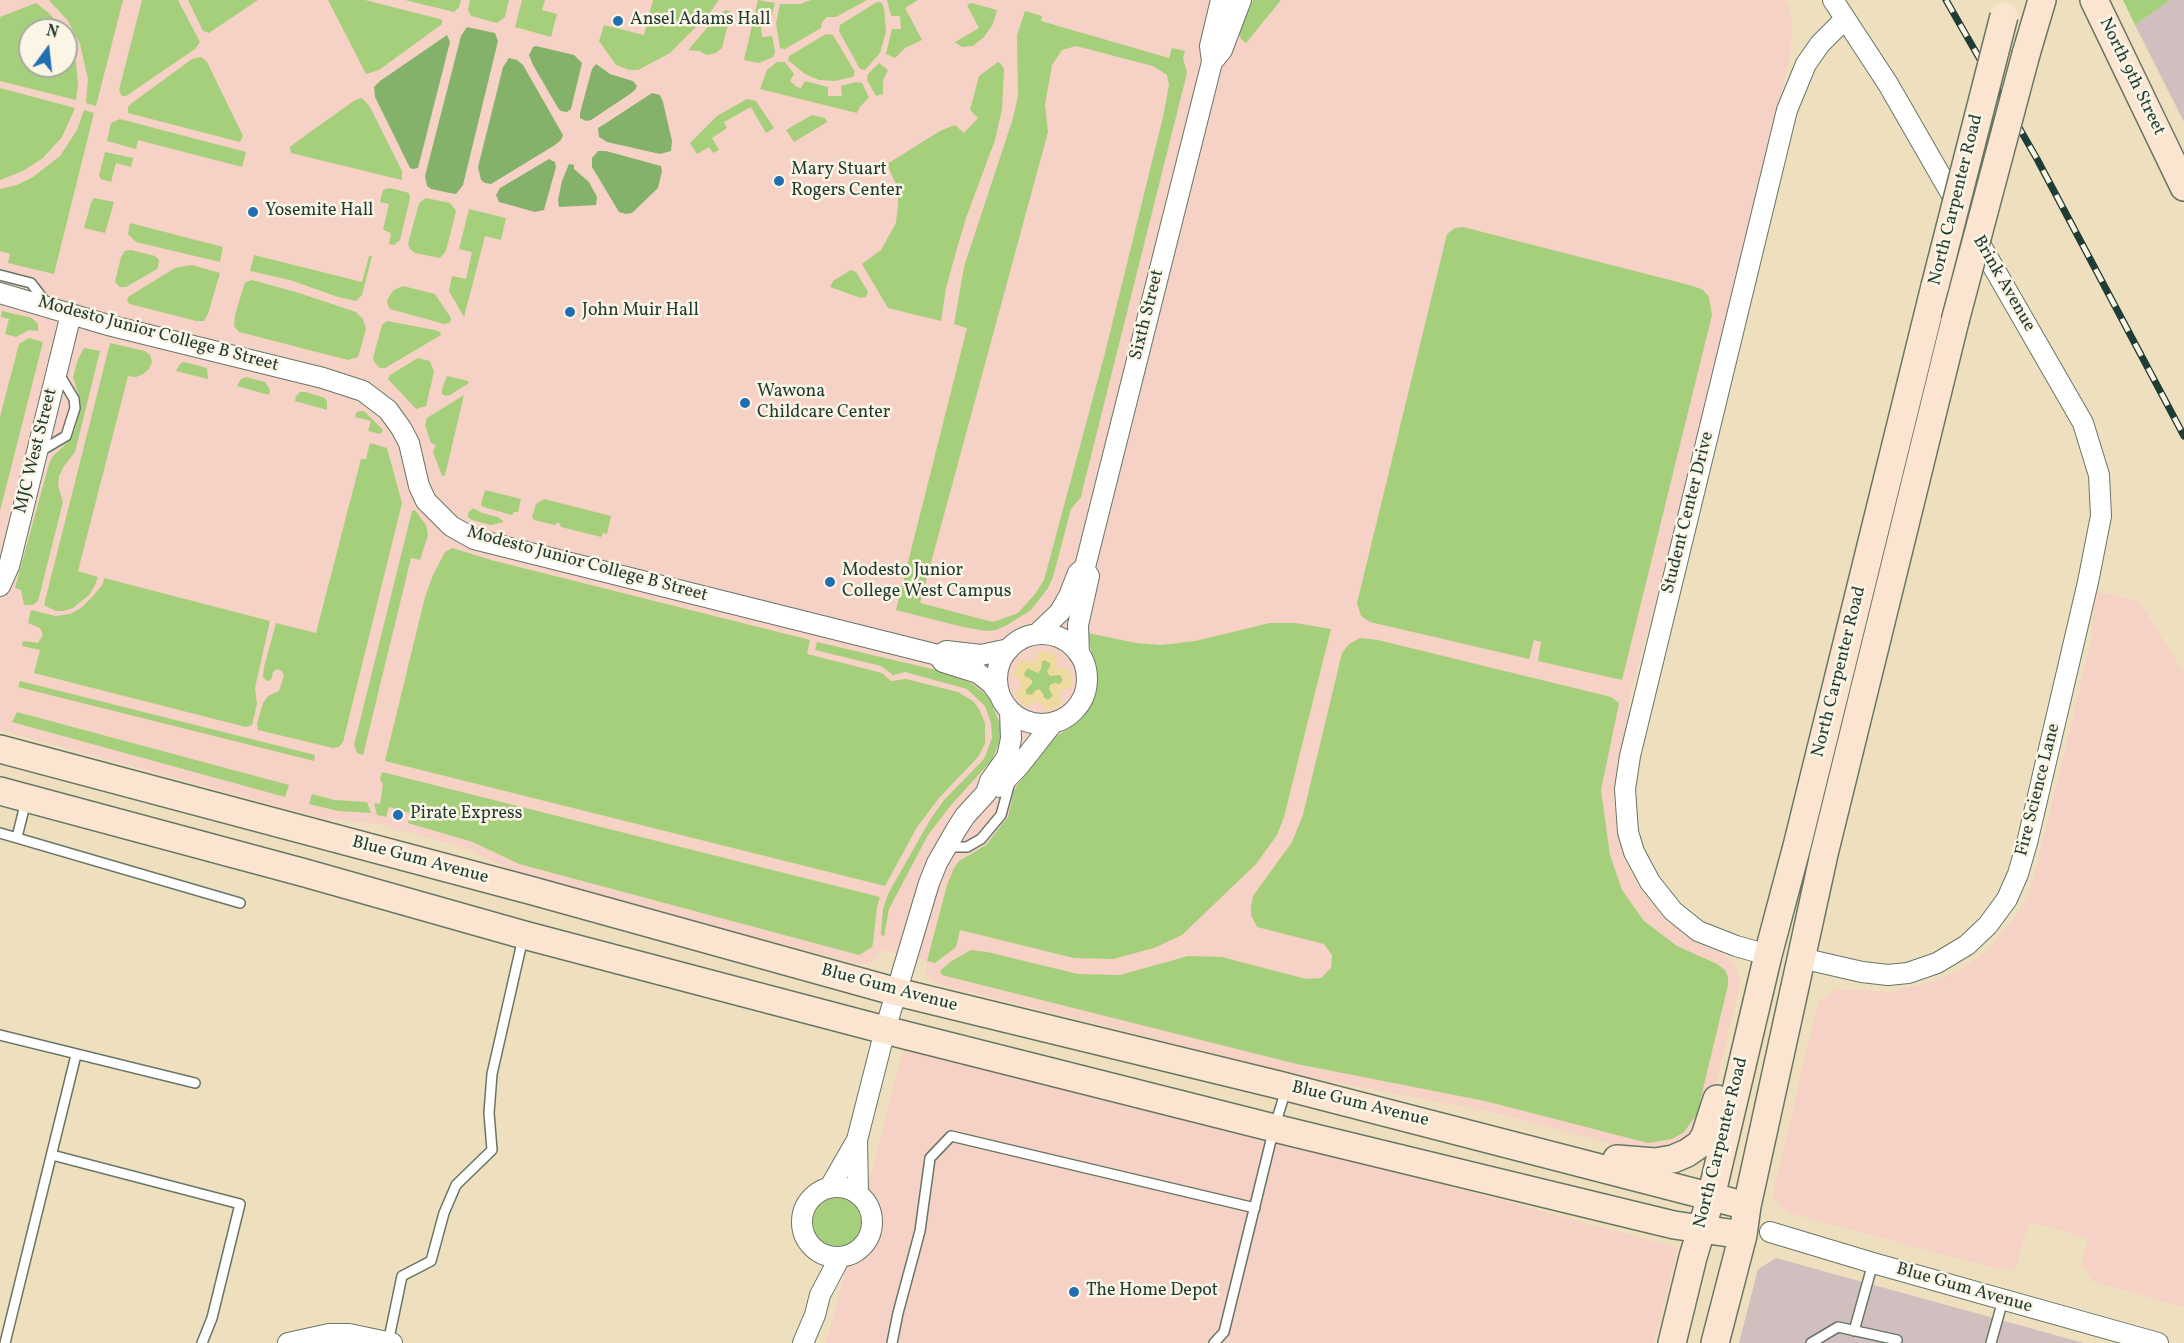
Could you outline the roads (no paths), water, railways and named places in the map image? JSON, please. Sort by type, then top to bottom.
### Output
[{"type":"main road","name":"North Carpenter Road","points":[[1715,1343],[1743,1235],[1747,1206],[1824,854],[1955,321],[2042,0]]},
{"type":"main road","name":"North 9th Street","points":[[2094,0],[2184,188]]},
{"type":"main road","name":"North Carpenter Road","points":[[1672,1343],[1711,1197],[1768,955],[2006,8]]},
{"type":"main road","name":"Blue Gum Avenue","points":[[0,749],[533,891],[897,992],[1464,1131],[1747,1206]]},
{"type":"main road","name":"Blue Gum Avenue","points":[[0,791],[524,935],[885,1030],[1274,1128],[1701,1230],[1743,1235]]},
{"type":"main road","points":[[1464,1131],[1637,1162],[1673,1159],[1687,1153],[1700,1144],[1710,1126],[1744,997],[1768,955]]},
{"type":"street","name":"Sixth Street","points":[[1037,634],[1060,612],[1069,597],[1078,573],[1085,567],[1212,62],[1210,46],[1221,0]]},
{"type":"street","name":"Sixth Street","points":[[1212,62],[1222,50],[1241,0]]},
{"type":"street","name":"Brink Avenue","points":[[1833,0],[1899,105],[2083,423],[2092,447]]},
{"type":"street","name":"Student Center Drive","points":[[1768,955],[1736,946],[1698,931],[1673,911],[1650,882],[1634,852],[1628,832],[1625,789],[1630,756],[1787,111],[1806,64],[1820,44],[1845,19]]},
{"type":"street","name":"Modesto Junior College B Street","points":[[0,293],[119,328],[331,380],[363,391],[387,410],[401,428],[409,443],[419,486],[426,501],[451,526],[474,539],[938,655],[943,662],[978,674],[992,684],[999,694]]},
{"type":"street","name":"MJC West Street","points":[[0,586],[9,566],[71,314]]},
{"type":"street","name":"Fire Science Lane","points":[[1801,958],[1862,972],[1888,975],[1908,973],[1937,963],[1967,945],[1988,925],[2007,899],[2018,874],[2027,843],[2096,548],[2101,516],[2101,496],[2099,475],[2092,447]]},
{"type":"street","name":"Sixth Street","points":[[1079,654],[1078,625],[1089,576],[1085,567]]},
{"type":"street","points":[[986,793],[996,790],[1052,723],[1069,715],[1083,698],[1086,675],[1079,654],[1060,638],[1037,634],[1026,637],[1009,649],[998,668],[999,694],[1010,711],[1028,722],[1052,723]]},
{"type":"street","name":"Modesto Junior College B Street","points":[[938,655],[946,651],[981,655],[1009,649]]},
{"type":"street","points":[[858,1194],[857,1140],[885,1030],[929,883],[946,847],[965,816],[986,793],[990,781],[1002,766],[1010,747],[1010,711]]},
{"type":"street","points":[[830,1187],[857,1140]]},
{"type":"street","points":[[842,1186],[858,1194],[869,1206],[872,1217],[872,1228],[868,1239],[861,1248],[840,1257],[818,1252],[806,1238],[801,1221],[803,1209],[810,1198],[819,1191],[842,1186]]},
{"type":"street","points":[[1747,1206],[1770,1232]]},
{"type":"street","name":"Blue Gum Avenue","points":[[1743,1235],[1770,1232],[2158,1343]]},
{"type":"street","points":[[818,1252],[820,1295]]},
{"type":"street","points":[[803,1343],[815,1315],[820,1295],[840,1257]]},
{"type":"street","points":[[288,1343],[329,1334],[349,1334],[389,1343]]},
{"type":"lane","points":[[0,275],[31,283],[49,306]]},
{"type":"lane","points":[[946,847],[967,847],[975,844],[992,828],[1001,815],[1012,773]]},
{"type":"lane","points":[[17,837],[26,798]]},
{"type":"lane","points":[[0,833],[240,903]]},
{"type":"lane","points":[[389,1343],[402,1276],[431,1261],[444,1213],[456,1185],[492,1150],[489,1113],[492,1074],[524,935]]},
{"type":"lane","points":[[0,1035],[195,1083]]},
{"type":"lane","points":[[5,1343],[76,1055]]},
{"type":"lane","points":[[1214,1343],[1224,1332],[1274,1128],[1287,1087]]},
{"type":"lane","points":[[892,1343],[920,1231],[930,1158],[951,1136],[1255,1208]]},
{"type":"lane","points":[[52,1155],[240,1204],[212,1318],[202,1343]]},
{"type":"lane","points":[[1854,1331],[1873,1263]]},
{"type":"lane","points":[[1991,1343],[2003,1300]]},
{"type":"lane","points":[[1811,1343],[1838,1327],[1897,1340]]},
{"type":"railway","points":[[1946,0],[2037,159],[2184,436]]},
{"type":"place","name":"Ansel Adams Hall","points":[[618,21]]},
{"type":"place","name":"Mary Stuart Rogers Center","points":[[779,181]]},
{"type":"place","name":"Yosemite Hall","points":[[253,212]]},
{"type":"place","name":"John Muir Hall","points":[[570,312]]},
{"type":"place","name":"Wawona Childcare Center","points":[[745,403]]},
{"type":"place","name":"Modesto Junior College West Campus","points":[[830,582]]},
{"type":"place","name":"Pirate Express","points":[[398,815]]},
{"type":"place","name":"The Home Depot","points":[[1074,1292]]}]
